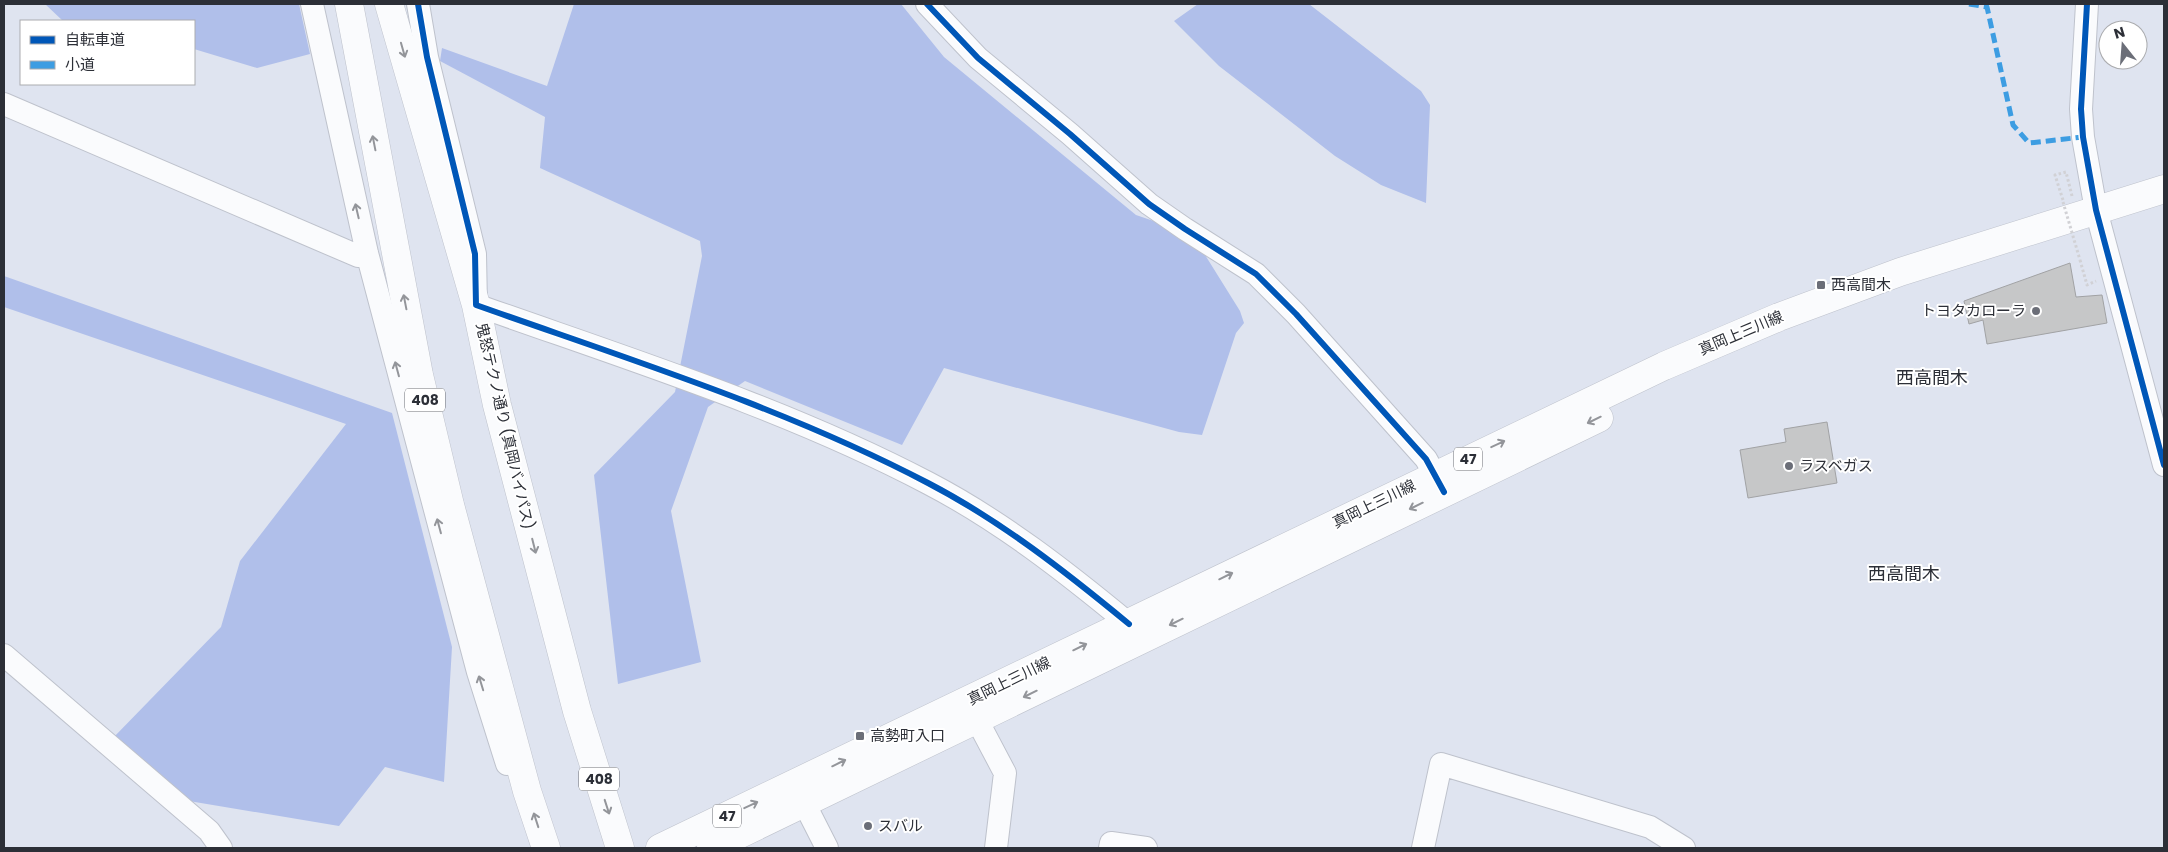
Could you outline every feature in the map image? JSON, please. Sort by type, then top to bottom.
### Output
[{"type":"main road","name":"408","points":[[349,4],[420,375],[450,505],[527,791],[546,848]]},
{"type":"main road","name":"鬼怒テクノ通り (真岡バイパス)","points":[[389,4],[476,305],[497,405],[561,653],[620,848]]},
{"type":"main road","name":"真岡上三川線","points":[[711,848],[800,794],[1129,624],[1440,483],[1786,334],[1906,290],[2090,213],[2164,189]]},
{"type":"main road","name":"真岡上三川線","points":[[2090,213],[2164,208]]},
{"type":"main road","name":"真岡上三川線","points":[[660,848],[800,794],[977,720],[1440,483]]},
{"type":"street","points":[[312,4],[366,252],[478,672],[506,762],[527,791]]},
{"type":"street","points":[[418,4],[427,57],[475,254],[476,305],[742,400],[855,446],[930,484],[973,510],[1059,567],[1129,624]]},
{"type":"street","points":[[927,4],[978,58],[1070,134],[1149,204],[1184,230],[1256,274],[1296,314],[1426,459],[1440,483]]},
{"type":"street","points":[[2087,4],[2081,109],[2090,213],[2164,465]]},
{"type":"street","points":[[4,104],[358,256],[366,252]]},
{"type":"street","points":[[4,655],[209,831],[221,848]]},
{"type":"street","points":[[977,720],[1005,773],[996,848]]},
{"type":"street","points":[[1423,848],[1442,764],[1650,827],[1684,848]]},
{"type":"street","points":[[800,794],[827,848]]},
{"type":"street","points":[[1110,848],[1111,843],[1146,848]]},
{"type":"path","points":[[2090,213],[2066,172],[2056,175],[2087,285],[2096,282],[2094,274]]},
{"type":"shaded area","points":[[45,4],[299,4],[310,54],[257,68],[195,49],[195,20],[62,20]]},
{"type":"shaded area","points":[[574,4],[901,4],[944,57],[1136,215],[1192,234],[1240,311],[1244,323],[1236,333],[1202,435],[1179,432],[944,368],[902,445],[745,381],[708,407],[671,511],[701,662],[618,684],[594,475],[675,392],[702,256],[700,241],[540,168],[545,117],[440,61],[442,48],[547,86]]},
{"type":"shaded area","points":[[1198,4],[1309,4],[1421,91],[1430,105],[1426,203],[1381,185],[1335,156],[1219,66],[1174,21]]},
{"type":"shaded area","points":[[4,276],[392,413],[452,647],[444,782],[385,767],[339,826],[183,800],[112,739],[221,627],[240,561],[346,424],[4,307]]},
{"type":"building","name":"トヨタカローラ","points":[[2070,263],[2076,297],[2102,295],[2107,323],[1987,344],[1983,320],[1969,324],[1964,301]]},
{"type":"building","name":"ラスベガス","points":[[1827,422],[1837,483],[1748,498],[1740,450],[1786,442],[1784,429]]},
{"type":"marked path","points":[[1969,4],[1987,7],[2013,125],[2029,143],[2083,137]]},
{"type":"cycle path","points":[[418,4],[427,57],[475,254],[476,305],[705,386],[818,431],[874,456],[955,498],[1007,531],[1081,585],[1129,624]]},
{"type":"cycle path","points":[[927,4],[978,58],[1070,134],[1149,204],[1256,274],[1296,314],[1426,459],[1444,492]]},
{"type":"cycle path","points":[[2087,4],[2081,109],[2083,137],[2096,210],[2164,465]]},
{"type":"place","name":"西高間木","points":[[1821,285]]},
{"type":"place","name":"トヨタカローラ","points":[[2036,311]]},
{"type":"place","name":"ラスベガス","points":[[1789,466]]},
{"type":"place","name":"高勢町入口","points":[[860,736]]},
{"type":"place","name":"スバル","points":[[868,826]]},
{"type":"district","name":"西高間木","points":[[1932,378]]},
{"type":"district","name":"西高間木","points":[[1904,574]]}]
